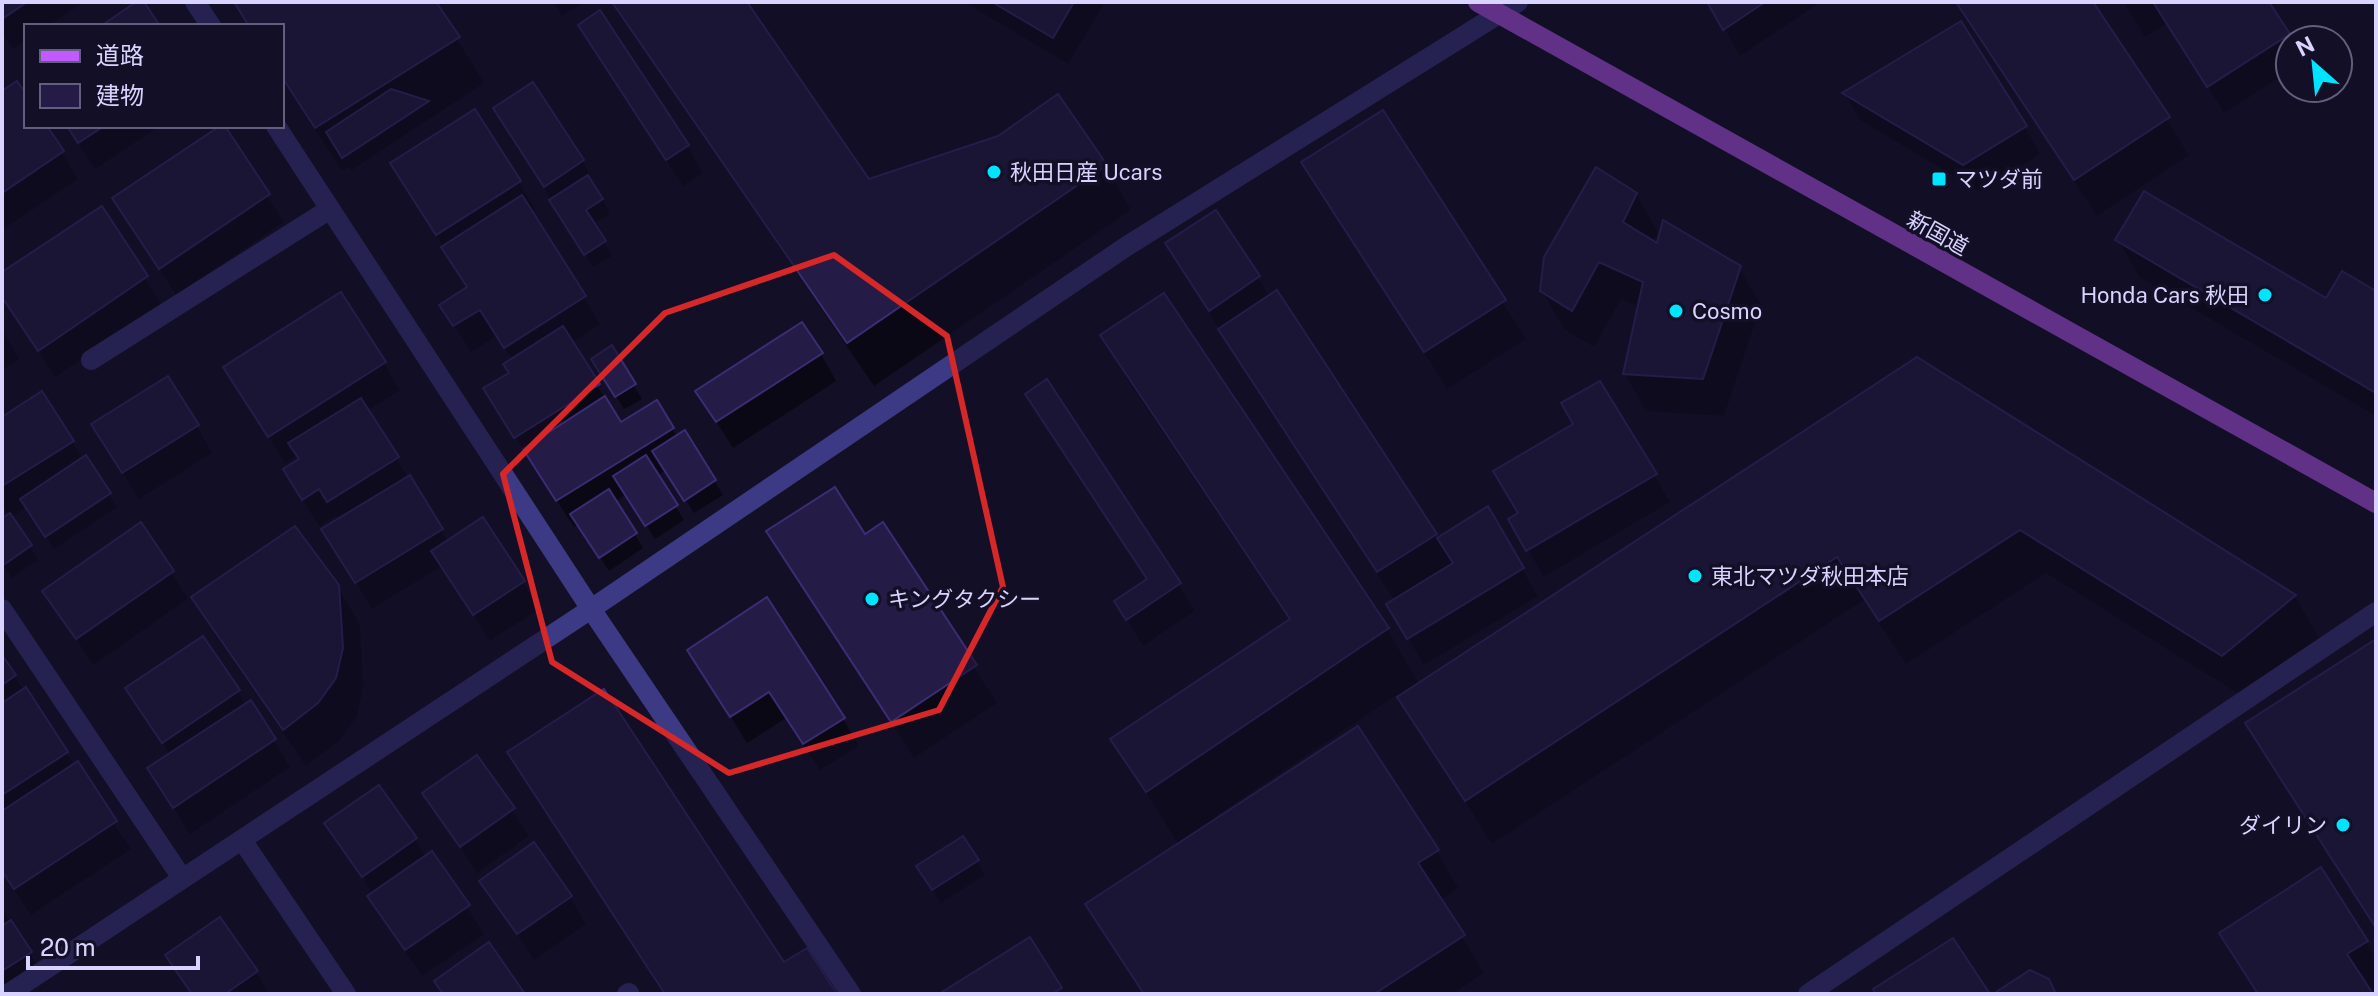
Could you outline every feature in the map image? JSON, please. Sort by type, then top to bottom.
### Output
[{"type":"main road","name":"新国道","points":[[1478,2],[2376,503]]},
{"type":"street","points":[[195,2],[210,24]]},
{"type":"street","points":[[8,994],[591,609],[1127,246],[1518,2]]},
{"type":"street","points":[[277,128],[591,609],[851,994]]},
{"type":"street","points":[[91,360],[330,209]]},
{"type":"street","points":[[2,609],[182,878]]},
{"type":"street","points":[[1808,994],[1834,987],[2376,612]]},
{"type":"street","points":[[242,840],[346,994]]},
{"type":"highlighted area","points":[[834,255],[947,336],[1003,587],[939,710],[729,773],[552,662],[503,474],[665,313]]},
{"type":"building","points":[[2,2],[27,2],[2,19]]},
{"type":"building","points":[[136,2],[144,2],[159,24],[104,24]]},
{"type":"building","points":[[234,2],[436,2],[460,37],[315,128],[284,80],[284,24],[248,24]]},
{"type":"building","name":"秋田日産 Ucars","points":[[612,2],[747,2],[869,179],[998,136],[1058,94],[1107,165],[847,343]]},
{"type":"building","points":[[992,2],[1074,2],[1053,38]]},
{"type":"building","points":[[1707,2],[1765,2],[1723,30]]},
{"type":"building","points":[[1956,2],[2093,2],[2170,117],[2074,180]]},
{"type":"building","points":[[2153,2],[2269,2],[2283,24],[2274,24],[2274,44],[2207,87]]},
{"type":"building","points":[[600,10],[689,145],[666,160],[578,25]]},
{"type":"building","points":[[1961,21],[2027,126],[1963,165],[1842,93]]},
{"type":"building","points":[[17,81],[24,91],[24,128],[48,128],[64,151],[2,193],[2,91]]},
{"type":"building","points":[[533,82],[584,160],[544,187],[493,108]]},
{"type":"building","points":[[391,89],[429,101],[342,158],[326,132]]},
{"type":"building","points":[[475,109],[521,181],[436,235],[390,163]]},
{"type":"building","points":[[1383,110],[1506,300],[1424,352],[1301,162]]},
{"type":"building","points":[[68,128],[101,128],[78,143]]},
{"type":"building","points":[[217,128],[226,128],[270,194],[159,269],[112,198]]},
{"type":"building","points":[[1596,167],[1637,193],[1623,222],[1657,243],[1663,220],[1741,266],[1703,379],[1623,374],[1643,282],[1599,262],[1572,311],[1540,291],[1544,257]]},
{"type":"building","points":[[588,175],[603,199],[586,210],[606,241],[584,255],[549,200]]},
{"type":"building","name":"Honda Cars 秋田","points":[[2144,191],[2326,298],[2342,271],[2376,291],[2376,393],[2115,240]]},
{"type":"building","points":[[522,195],[586,296],[504,348],[480,310],[453,326],[439,305],[467,287],[441,247]]},
{"type":"building","points":[[102,206],[148,276],[38,351],[2,297],[2,272]]},
{"type":"building","points":[[1216,210],[1260,276],[1209,311],[1165,243]]},
{"type":"building","points":[[1277,290],[1437,534],[1377,572],[1218,329]]},
{"type":"building","points":[[341,292],[386,362],[268,437],[223,367]]},
{"type":"building","points":[[1164,293],[1389,628],[1146,792],[1110,739],[1290,619],[1100,335]]},
{"type":"building","points":[[802,322],[823,353],[716,422],[695,391]]},
{"type":"building","points":[[563,326],[600,384],[514,438],[483,388],[509,373],[503,364]]},
{"type":"building","points":[[612,345],[636,384],[615,397],[591,359]]},
{"type":"building","name":"東北マツダ秋田本店","points":[[1917,357],[2296,595],[2222,656],[2020,530],[1879,621],[1837,557],[1465,801],[1397,697]]},
{"type":"building","points":[[168,376],[199,425],[122,473],[91,424]]},
{"type":"building","points":[[1047,379],[1181,583],[1126,620],[1114,601],[1147,579],[1025,394]]},
{"type":"building","points":[[1600,381],[1657,474],[1526,551],[1508,519],[1518,513],[1493,471],[1573,424],[1561,403]]},
{"type":"building","points":[[42,391],[74,441],[2,486],[2,417]]},
{"type":"building","points":[[605,396],[621,422],[657,400],[674,428],[556,501],[523,449]]},
{"type":"building","points":[[361,398],[399,457],[327,502],[319,489],[302,500],[283,469],[299,459],[288,443]]},
{"type":"building","points":[[685,430],[716,480],[684,501],[652,451]]},
{"type":"building","points":[[86,455],[111,493],[45,537],[20,499]]},
{"type":"building","points":[[646,455],[678,505],[645,526],[613,476]]},
{"type":"building","points":[[410,475],[443,529],[355,583],[321,529]]},
{"type":"building","name":"キングタクシー","points":[[835,487],[865,534],[883,522],[977,665],[891,722],[766,531]]},
{"type":"building","points":[[609,489],[637,533],[599,558],[570,514]]},
{"type":"building","points":[[1488,506],[1524,568],[1407,639],[1386,604],[1453,563],[1437,538]]},
{"type":"building","points":[[10,513],[32,545],[2,566],[2,518]]},
{"type":"building","points":[[483,517],[525,581],[473,615],[431,551]]},
{"type":"building","points":[[141,522],[174,571],[76,639],[42,591]]},
{"type":"building","points":[[295,526],[339,585],[343,648],[336,678],[318,703],[283,730],[191,597]]},
{"type":"building","points":[[767,597],[845,718],[803,744],[769,692],[730,717],[687,650]]},
{"type":"building","points":[[203,636],[240,690],[162,743],[125,688]]},
{"type":"building","name":"ダイリン","points":[[2376,639],[2376,928],[2245,723]]},
{"type":"building","points":[[2,655],[16,675],[2,685]]},
{"type":"building","points":[[26,687],[68,752],[2,795],[2,703]]},
{"type":"building","points":[[604,689],[784,962],[807,948],[837,994],[665,994],[507,752]]},
{"type":"building","points":[[251,700],[276,739],[173,808],[147,768]]},
{"type":"building","points":[[1358,726],[1439,850],[1418,863],[1465,935],[1374,994],[1144,994],[1085,904]]},
{"type":"building","points":[[477,755],[515,808],[460,847],[422,793]]},
{"type":"building","points":[[78,761],[117,821],[14,889],[2,871],[2,811]]},
{"type":"building","points":[[379,785],[417,838],[362,877],[324,823]]},
{"type":"building","points":[[963,836],[979,860],[932,890],[916,866]]},
{"type":"building","points":[[534,842],[572,896],[517,934],[479,881]]},
{"type":"building","points":[[432,851],[470,905],[405,950],[367,896]]},
{"type":"building","points":[[2321,867],[2368,941],[2347,954],[2373,994],[2258,994],[2219,933]]},
{"type":"building","points":[[220,917],[258,971],[225,994],[192,994],[165,955]]},
{"type":"building","points":[[11,920],[32,952],[2,971],[2,926]]},
{"type":"building","points":[[1030,937],[1062,988],[1052,994],[939,994]]},
{"type":"building","points":[[1953,938],[1990,994],[1876,994],[1873,989]]},
{"type":"building","points":[[489,942],[525,994],[443,994],[434,981]]},
{"type":"building","points":[[2030,970],[2049,979],[2056,994],[1993,994]]},
{"type":"place","name":"秋田日産 Ucars","points":[[994,172]]},
{"type":"place","name":"マツダ前","points":[[1939,179]]},
{"type":"place","name":"Honda Cars 秋田","points":[[2265,295]]},
{"type":"place","name":"Cosmo","points":[[1676,311]]},
{"type":"place","name":"東北マツダ秋田本店","points":[[1695,576]]},
{"type":"place","name":"キングタクシー","points":[[872,599]]},
{"type":"place","name":"ダイリン","points":[[2343,825]]}]
